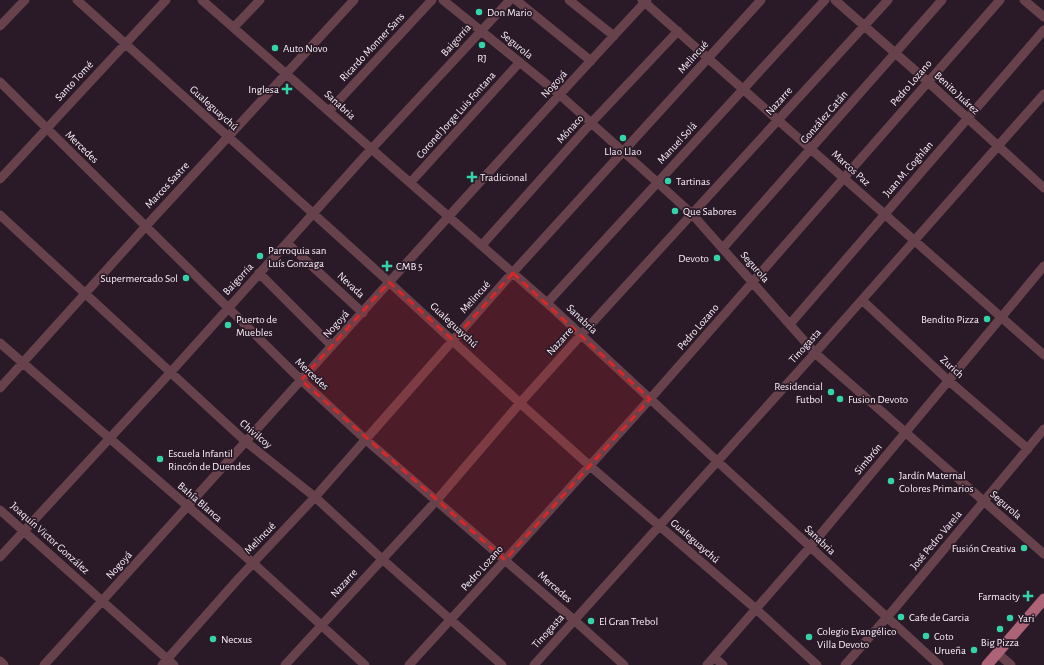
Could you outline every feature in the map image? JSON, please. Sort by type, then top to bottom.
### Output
[{"type":"main road","points":[[987,665],[1044,599]]},
{"type":"street","points":[[0,26],[25,0]]},
{"type":"street","name":"Gualeguaychú","points":[[77,0],[590,466],[817,665]]},
{"type":"street","name":"Santo Tomé","points":[[0,179],[166,0]]},
{"type":"street","name":"Sanabria","points":[[202,0],[547,303],[717,462],[939,665]]},
{"type":"street","points":[[234,27],[260,0]]},
{"type":"street","name":"Marcos Sastre","points":[[0,388],[146,226],[354,0]]},
{"type":"street","name":"Ricardo Monner Sans","points":[[329,111],[432,0]]},
{"type":"street","name":"Segurola","points":[[443,0],[560,96],[692,214],[815,353],[1044,554]]},
{"type":"street","name":"Baigorria","points":[[0,557],[110,439],[228,307],[510,0]]},
{"type":"street","points":[[516,0],[591,61]]},
{"type":"street","points":[[570,0],[614,36]]},
{"type":"street","name":"Melincué","points":[[167,663],[253,563],[315,498],[365,439],[513,273],[761,0]]},
{"type":"street","name":"Manuel Solá","points":[[547,303],[825,0]]},
{"type":"street","name":"Benito Juárez","points":[[835,0],[928,81],[967,119],[1044,188]]},
{"type":"street","name":"Nazarre","points":[[285,665],[436,500],[581,335],[888,0]]},
{"type":"street","name":"González Catán","points":[[723,248],[896,54],[942,0]]},
{"type":"street","name":"Pedro Lozano","points":[[409,665],[650,399],[1000,0]]},
{"type":"street","points":[[1024,0],[1044,17]]},
{"type":"street","name":"Nogoyá","points":[[44,665],[245,441],[645,1]]},
{"type":"street","name":"Marcos Paz","points":[[645,1],[1044,355]]},
{"type":"street","name":"Juan M. Coghlan","points":[[790,324],[1044,30]]},
{"type":"street","name":"Mónaco","points":[[482,245],[591,123],[678,31]]},
{"type":"street","name":"Coronel Jorge Luis Fontana","points":[[410,183],[519,63]]},
{"type":"street","name":"Mercedes","points":[[0,82],[301,380],[365,439],[624,665]]},
{"type":"street","name":"Tinogasta","points":[[534,665],[1043,98]]},
{"type":"street","name":"Chivilcoy","points":[[0,215],[245,441],[315,498],[502,665]]},
{"type":"street","name":"Nevada","points":[[287,243],[363,312]]},
{"type":"street","name":"Simbrón","points":[[707,665],[810,547],[1044,266]]},
{"type":"street","points":[[259,273],[332,346]]},
{"type":"street","name":"Zurich","points":[[862,300],[949,381],[1028,449]]},
{"type":"street","name":"Bahía Blanca","points":[[0,343],[253,563],[365,665]]},
{"type":"street","name":"José Pedro Varela","points":[[845,665],[887,618],[1044,429]]},
{"type":"street","name":"Joaquín Victor González","points":[[0,510],[102,600],[167,663]]},
{"type":"street","points":[[997,653],[1010,665]]},
{"type":"street","points":[[714,657],[723,665]]},
{"type":"street","points":[[0,661],[4,665]]},
{"type":"highlighted area","points":[[513,273],[650,399],[505,560],[301,380],[389,282],[453,340]]},
{"type":"place","name":"Don Mario","points":[[479,12]]},
{"type":"place","name":"RJ","points":[[482,45]]},
{"type":"place","name":"Auto Novo","points":[[275,48]]},
{"type":"place","name":"Inglesa","points":[[287,89]]},
{"type":"place","name":"Llao Llao","points":[[623,138]]},
{"type":"place","name":"Tradicional","points":[[472,177]]},
{"type":"place","name":"Tartinas","points":[[668,181]]},
{"type":"place","name":"Que Sabores","points":[[675,211]]},
{"type":"place","name":"Parroquia san Luís Gonzaga","points":[[260,256]]},
{"type":"place","name":"Devoto","points":[[717,258]]},
{"type":"place","name":"CMB 5","points":[[387,266]]},
{"type":"place","name":"Supermercado Sol","points":[[186,278]]},
{"type":"place","name":"Bendito Pizza","points":[[987,319]]},
{"type":"place","name":"Puerto de Muebles","points":[[228,325]]},
{"type":"place","name":"Residencial Futbol","points":[[831,392]]},
{"type":"place","name":"Fusion Devoto","points":[[840,399]]},
{"type":"place","name":"Escuela Infantil Rincón de Duendes","points":[[160,459]]},
{"type":"place","name":"Jardín Maternal Colores Primarios","points":[[891,481]]},
{"type":"place","name":"Fusión Creativa","points":[[1024,548]]},
{"type":"place","name":"Farmacity","points":[[1028,596]]},
{"type":"place","name":"Cafe de Garcia","points":[[901,617]]},
{"type":"place","name":"Yari","points":[[1010,618]]},
{"type":"place","name":"El Gran Trebol","points":[[591,621]]},
{"type":"place","name":"Big Pizza","points":[[1000,629]]},
{"type":"place","name":"Coto","points":[[926,636]]},
{"type":"place","name":"Colegio Evangélico Villa Devoto","points":[[809,637]]},
{"type":"place","name":"Necxus","points":[[213,639]]},
{"type":"place","name":"Urueña","points":[[974,650]]}]
